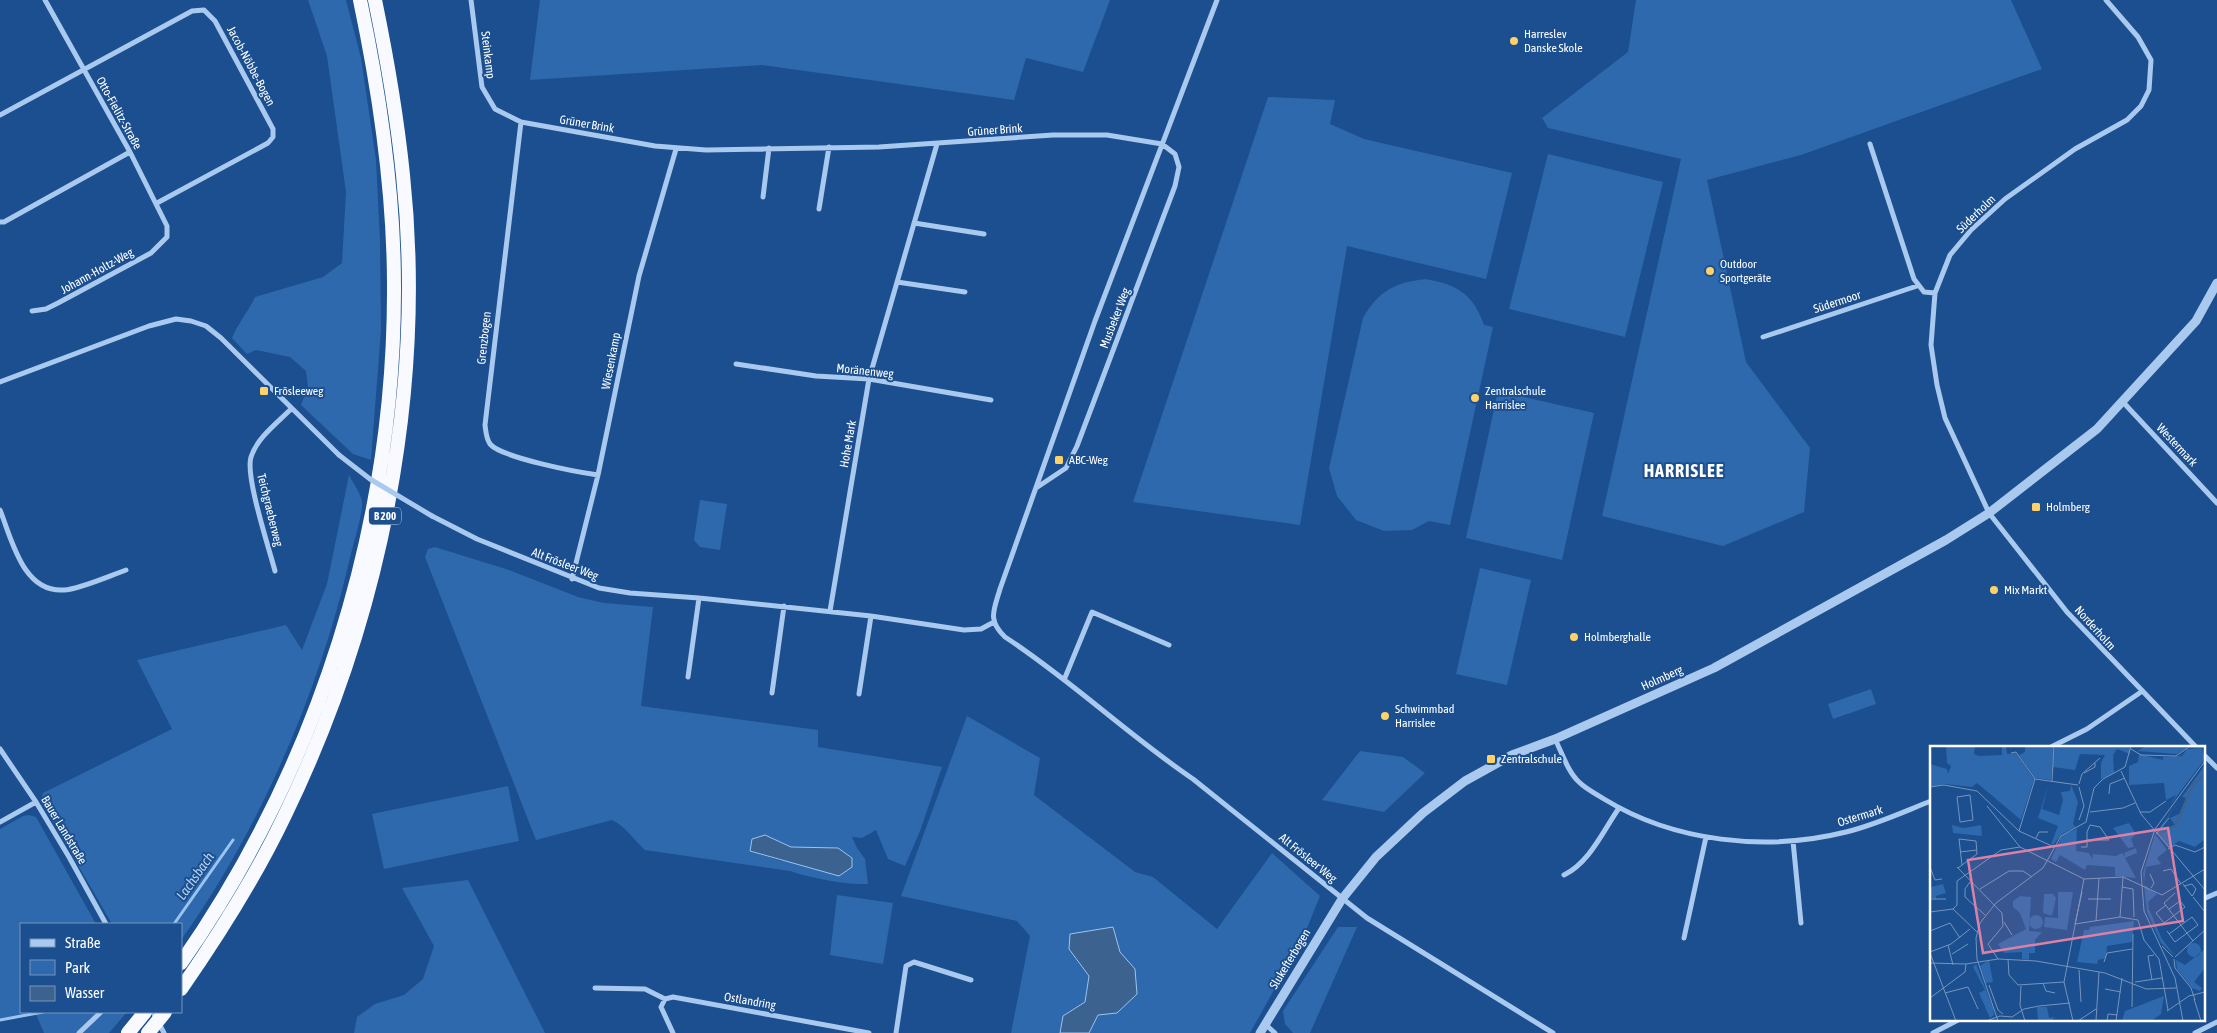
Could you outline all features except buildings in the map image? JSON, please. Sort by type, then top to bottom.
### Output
[{"type":"highway","name":"B 200","points":[[182,961],[222,900],[250,851],[272,809],[299,748],[326,680],[348,610],[366,541],[376,490],[390,382],[394,298],[393,249],[383,121],[360,0]]},
{"type":"highway","name":"B 200","points":[[182,987],[236,906],[264,856],[314,753],[339,687],[365,604],[390,494],[398,441],[406,353],[408,247],[404,176],[386,50],[375,0]]},
{"type":"highway","points":[[130,1031],[144,1013]]},
{"type":"highway","points":[[148,1033],[164,1013]]},
{"type":"street","name":"Otto-Fielitz-Straße","points":[[45,0],[157,203],[167,226],[167,237]]},
{"type":"street","name":"Steinkamp","points":[[471,0],[482,87],[495,108]]},
{"type":"street","name":"Musbeker Weg","points":[[994,622],[993,614],[1000,589],[1092,330],[1217,0]]},
{"type":"street","name":"Süderholm","points":[[1989,513],[1961,456],[1945,418],[1940,399],[1931,345],[1935,293],[1950,255],[1971,230],[2005,199],[2075,149],[2127,120],[2141,106],[2149,90],[2151,60],[2138,38],[2106,0]]},
{"type":"street","name":"Jacob-Nöbbe-Bogen","points":[[83,68],[192,10],[204,10],[215,21],[273,129],[273,137],[268,142],[157,203]]},
{"type":"street","points":[[0,115],[83,68]]},
{"type":"street","name":"Grüner Brink","points":[[495,108],[521,122],[676,149],[706,150],[937,144],[1054,135],[1107,135],[1162,144]]},
{"type":"street","name":"Grenzbogen","points":[[521,122],[495,327],[485,425],[486,437],[491,445],[499,450],[522,458],[598,475]]},
{"type":"street","name":"Hohe Mark","points":[[830,611],[869,380],[937,144]]},
{"type":"street","name":"Musbeker Weg","points":[[1036,488],[1066,468],[1077,446],[1175,186],[1179,167],[1175,154],[1162,144]]},
{"type":"street","points":[[1870,144],[1917,286],[1924,292],[1935,293]]},
{"type":"street","points":[[819,209],[829,147]]},
{"type":"street","points":[[763,197],[769,148]]},
{"type":"street","name":"Wiesenkamp","points":[[572,579],[598,475],[639,276],[676,149]]},
{"type":"street","points":[[0,222],[4,222],[130,152]]},
{"type":"street","points":[[914,223],[984,234]]},
{"type":"street","name":"Johann-Holtz-Weg","points":[[32,311],[46,309],[58,304],[151,253],[167,237]]},
{"type":"street","points":[[898,282],[965,292]]},
{"type":"street","name":"Holmberg","points":[[1342,899],[1376,857],[1423,813],[1465,781],[1512,755],[1555,739],[1714,668],[1946,540],[1989,513],[2087,438],[2196,321],[2217,283]]},
{"type":"street","name":"Südermoor","points":[[1762,337],[1917,286]]},
{"type":"street","points":[[0,382],[149,326],[176,319],[206,326],[221,338],[291,409]]},
{"type":"street","name":"Moränenweg","points":[[736,364],[816,376],[869,380],[991,400]]},
{"type":"street","name":"Westermark","points":[[2122,401],[2217,503]]},
{"type":"street","name":"Alt Frösleer Weg","points":[[291,409],[339,455],[377,484],[432,516],[477,539],[572,579],[599,588],[630,593],[830,611],[964,630],[982,629],[994,622],[997,630],[1005,637],[1064,680],[1166,761],[1222,801],[1367,918],[1553,1033]]},
{"type":"street","name":"Teichgraeberweg","points":[[275,571],[250,475],[250,458],[259,441],[291,409]]},
{"type":"street","points":[[0,510],[20,561],[33,580],[48,590],[66,590],[126,570]]},
{"type":"street","name":"Norderholm","points":[[1989,513],[2067,612],[2141,692],[2195,746]]},
{"type":"street","points":[[688,678],[699,598]]},
{"type":"street","points":[[772,693],[784,606]]},
{"type":"street","points":[[1064,680],[1092,612],[1169,645]]},
{"type":"street","points":[[859,694],[871,616]]},
{"type":"street","points":[[2053,746],[2087,728],[2141,692]]},
{"type":"street","name":"Ostermark","points":[[1555,739],[1578,782],[1619,808],[1675,831],[1706,838],[1748,841],[1793,840],[1846,832],[1882,821],[1930,800]]},
{"type":"street","name":"Bauer Landstraße","points":[[0,749],[36,802],[105,923]]},
{"type":"street","points":[[2204,755],[2217,768]]},
{"type":"street","points":[[0,822],[36,802]]},
{"type":"street","points":[[1564,875],[1575,870],[1583,862],[1619,808]]},
{"type":"street","points":[[1684,938],[1706,838]]},
{"type":"street","points":[[1793,840],[1801,923]]},
{"type":"street","points":[[2204,899],[2217,893]]},
{"type":"street","name":"Slukefterbogen","points":[[1260,1033],[1342,899]]},
{"type":"street","points":[[896,1033],[906,966],[914,962],[970,980]]},
{"type":"street","points":[[595,988],[645,988],[665,999],[661,1007],[673,1033]]},
{"type":"street","name":"Ostlandring","points":[[665,999],[673,997],[869,1033]]},
{"type":"street","points":[[80,1033],[100,1013]]},
{"type":"street","points":[[154,1013],[164,1033]]},
{"type":"street","points":[[1932,1033],[1958,1020]]},
{"type":"street","points":[[2195,1033],[2217,1022]]},
{"type":"street","points":[[1265,1024],[1275,1033]]},
{"type":"green space","points":[[308,0],[346,0],[361,58],[376,160],[380,240],[381,330],[371,460],[353,454],[301,405],[308,387],[306,371],[290,357],[256,350],[247,354],[232,338],[255,297],[323,277],[342,263],[346,192],[327,56]]},
{"type":"green space","points":[[540,0],[1110,0],[1083,72],[1026,58],[1014,100],[762,65],[530,80]]},
{"type":"green space","points":[[1636,0],[2011,0],[2042,69],[1801,155],[1707,180],[1746,362],[1810,448],[1804,512],[1723,546],[1602,516],[1681,159],[1548,128],[1542,118],[1628,52]]},
{"type":"green space","points":[[1268,97],[1335,100],[1330,124],[1364,139],[1512,173],[1486,279],[1347,246],[1300,525],[1133,502]]},
{"type":"green space","points":[[1548,154],[1663,182],[1625,337],[1509,309]]},
{"type":"green space","points":[[1426,279],[1447,284],[1463,293],[1475,306],[1484,325],[1493,327],[1450,525],[1429,521],[1412,530],[1384,531],[1356,520],[1337,496],[1329,468],[1363,318],[1375,301],[1389,290],[1415,280]]},
{"type":"green space","points":[[1498,391],[1594,413],[1562,560],[1466,538]]},
{"type":"green space","points":[[349,475],[361,496],[362,508],[336,611],[321,661],[303,710],[261,807],[209,898],[182,938],[182,923],[111,923],[41,801],[43,793],[172,729],[137,660],[286,625],[302,650],[327,584]]},
{"type":"green space","points":[[700,500],[727,504],[720,550],[700,547],[694,540]]},
{"type":"green space","points":[[435,547],[509,570],[578,597],[604,603],[653,607],[641,706],[818,730],[818,747],[942,767],[920,831],[905,866],[888,859],[876,830],[862,838],[852,837],[865,859],[868,884],[839,882],[790,871],[645,850],[612,820],[536,840],[425,557],[428,549]],"holes":[[[765,835],[791,847],[789,861],[781,861],[750,851]]]},
{"type":"green space","points":[[1480,568],[1531,580],[1507,685],[1456,674]]},
{"type":"green space","points":[[1871,689],[1876,704],[1833,719],[1828,704]]},
{"type":"green space","points":[[967,716],[1040,758],[1034,795],[1135,872],[1153,877],[1217,929],[1272,853],[1320,896],[1303,938],[1250,1033],[1089,1033],[1098,1014],[1117,1013],[1135,969],[1120,952],[1069,949],[1089,976],[1085,1002],[1063,1016],[1060,1033],[1011,1033],[1030,936],[1017,921],[901,896]]},
{"type":"green space","points":[[1360,751],[1403,757],[1425,773],[1384,812],[1322,800]]},
{"type":"green space","points":[[508,786],[519,841],[384,869],[372,814]]},
{"type":"green space","points":[[23,816],[36,817],[95,923],[20,923],[20,1013],[31,1013],[0,1020],[0,829]]},
{"type":"green space","points":[[468,880],[545,1033],[354,1033],[357,1017],[375,1004],[404,995],[423,979],[434,946],[402,888]]},
{"type":"green space","points":[[837,895],[893,903],[883,964],[830,955]]},
{"type":"green space","points":[[1338,927],[1357,927],[1310,1033],[1293,1033],[1285,1024],[1283,1011]]},
{"type":"green space","points":[[35,1013],[126,1013],[109,1033],[44,1033]]},
{"type":"water","points":[[765,835],[791,847],[838,848],[852,858],[852,867],[839,876],[750,851],[752,839]]},
{"type":"water","points":[[1113,927],[1120,952],[1135,969],[1137,994],[1117,1013],[1098,1015],[1089,1033],[1060,1033],[1063,1016],[1085,1002],[1089,976],[1069,949],[1070,934]]},
{"type":"waterway","name":"Lachsbach","points":[[175,923],[233,840]]},
{"type":"waterway","name":"Lachsbach","points":[[0,1020],[38,1013]]},
{"type":"place","name":"Harreslev Danske Skole","points":[[1514,41]]},
{"type":"place","name":"Outdoor Sportgeräte","points":[[1710,271]]},
{"type":"place","name":"Frösleeweg","points":[[264,391]]},
{"type":"place","name":"Zentralschule Harrislee","points":[[1475,398]]},
{"type":"place","name":"ABC-Weg","points":[[1059,460]]},
{"type":"place","name":"Holmberg","points":[[2036,507]]},
{"type":"place","name":"Mix Markt","points":[[1994,590]]},
{"type":"place","name":"Holmberghalle","points":[[1574,637]]},
{"type":"place","name":"Schwimmbad Harrislee","points":[[1385,716]]},
{"type":"place","name":"Zentralschule","points":[[1491,759]]},
{"type":"district","name":"HARRISLEE","points":[[1684,470]]}]
